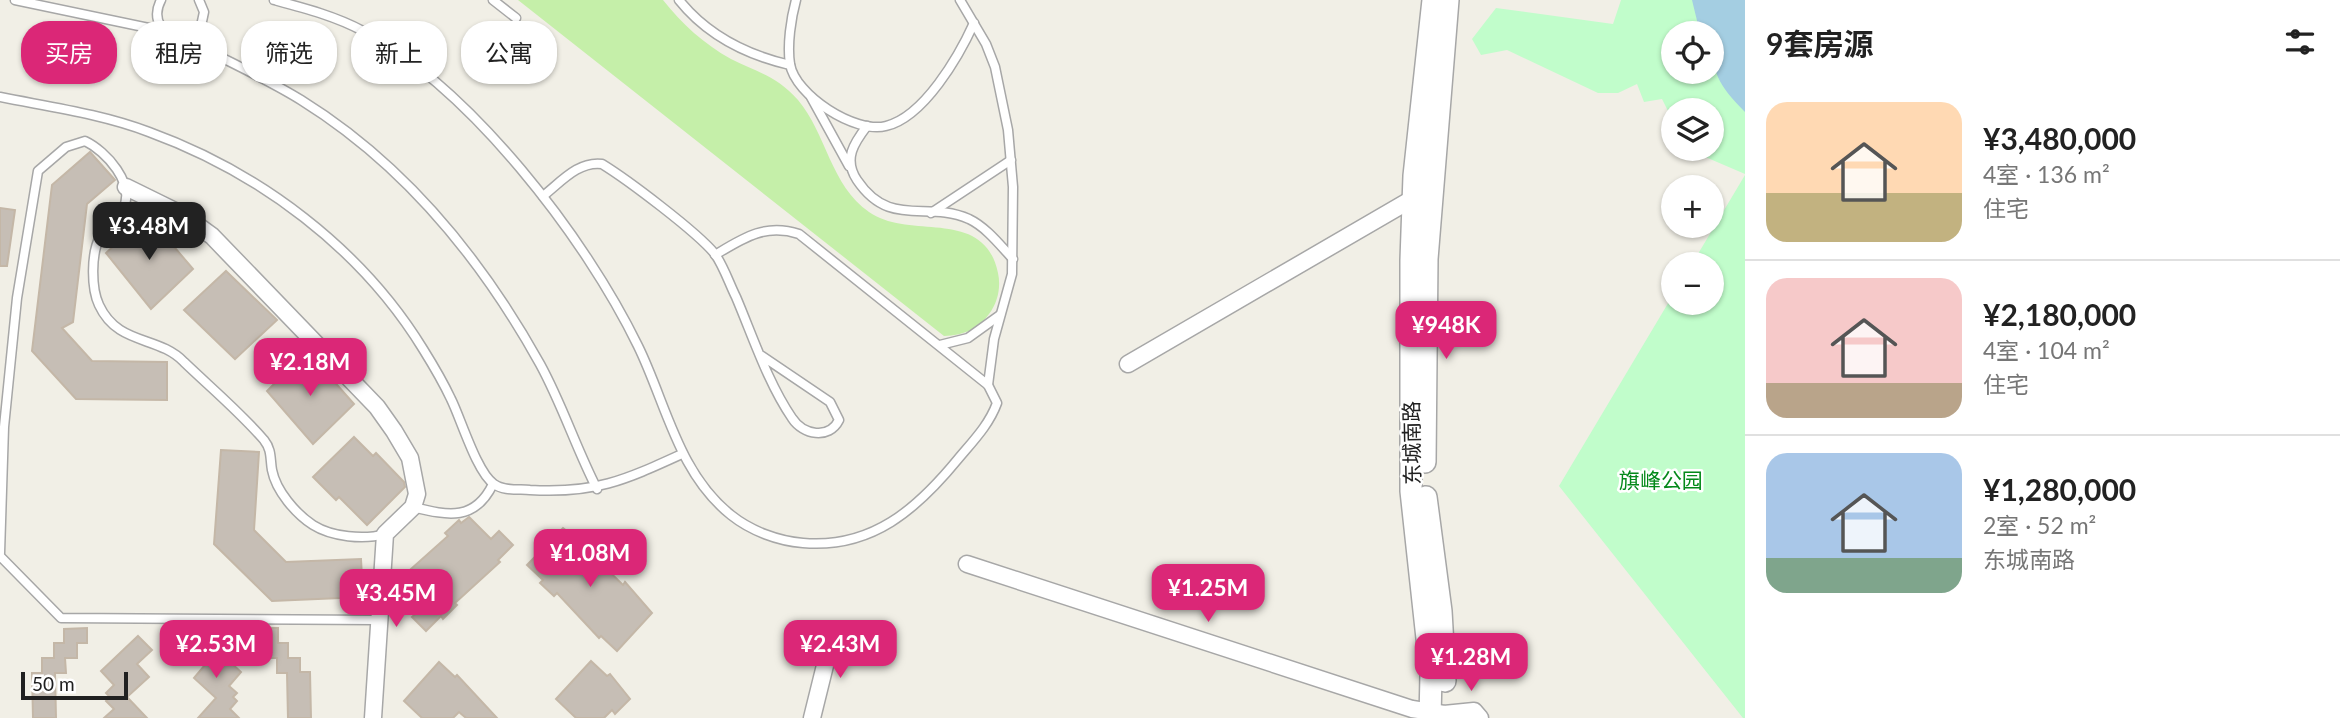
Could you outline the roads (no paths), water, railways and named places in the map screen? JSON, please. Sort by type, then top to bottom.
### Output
[{"type":"street","name":"东城南路","points":[[1433,0],[1423,194],[1427,259],[1425,490],[1441,611],[1437,716]]},
{"type":"street","name":"东城南路","points":[[1423,194],[1448,0]]},
{"type":"street","points":[[126,187],[183,215],[205,230],[377,407],[410,458],[417,494],[413,507],[385,534],[373,718]]},
{"type":"street","points":[[1128,364],[1423,194]]},
{"type":"street","points":[[967,564],[1378,699],[1437,716],[1474,711],[1480,718]]},
{"type":"street","points":[[812,718],[833,633]]},
{"type":"lane","points":[[15,0],[131,24]]},
{"type":"lane","points":[[159,21],[156,15],[161,0]]},
{"type":"lane","points":[[199,0],[204,12],[202,21]]},
{"type":"lane","points":[[274,0],[316,11],[363,31],[405,58],[496,142],[543,196],[578,243],[615,303],[662,399],[682,454],[713,499],[732,516],[756,531],[787,542],[819,544],[852,541],[882,528],[911,508],[942,478],[991,418],[997,403],[988,385],[799,234],[773,229],[753,232],[715,255]]},
{"type":"lane","points":[[493,0],[516,18]]},
{"type":"lane","points":[[679,0],[713,31],[737,48],[762,59],[790,65]]},
{"type":"lane","points":[[796,0],[790,65],[798,82],[810,95],[848,122],[867,127],[885,127],[911,113],[942,79],[961,51],[974,23]]},
{"type":"lane","points":[[960,0],[995,67],[1011,160],[1013,259],[1009,290],[994,339],[988,385]]},
{"type":"lane","points":[[227,61],[300,99],[382,158],[458,239],[518,326],[541,367],[597,489]]},
{"type":"lane","points":[[810,95],[863,190],[884,206],[913,214],[931,213],[970,220],[987,232],[1013,259]]},
{"type":"lane","points":[[0,97],[110,119],[151,132],[236,172],[318,229],[386,298],[421,346],[450,397],[480,465],[493,484],[505,488],[556,492],[597,489],[626,480],[682,454]]},
{"type":"lane","points":[[853,174],[850,160],[852,148],[867,127]]},
{"type":"lane","points":[[378,620],[61,618],[0,554],[8,388],[17,298],[38,171],[66,147],[85,141],[96,146],[126,187],[124,208],[99,239],[94,253],[96,290],[104,313],[123,333],[173,350],[265,442],[278,485],[308,521],[334,533],[376,537],[385,534]]},
{"type":"lane","points":[[931,213],[1011,160]]},
{"type":"lane","points":[[543,196],[578,168],[591,163],[602,164],[704,243],[715,255],[762,356],[793,421],[817,434],[828,434],[835,428],[839,421],[830,402],[762,356]]},
{"type":"lane","points":[[940,345],[981,332],[1002,313]]},
{"type":"lane","points":[[413,507],[442,514],[468,512],[484,502],[493,484]]},
{"type":"water","points":[[1692,0],[1745,0],[1745,112],[1722,84],[1724,84],[1724,21],[1697,21]]},
{"type":"park label","name":"旗峰公园","points":[[1661,479]]}]
